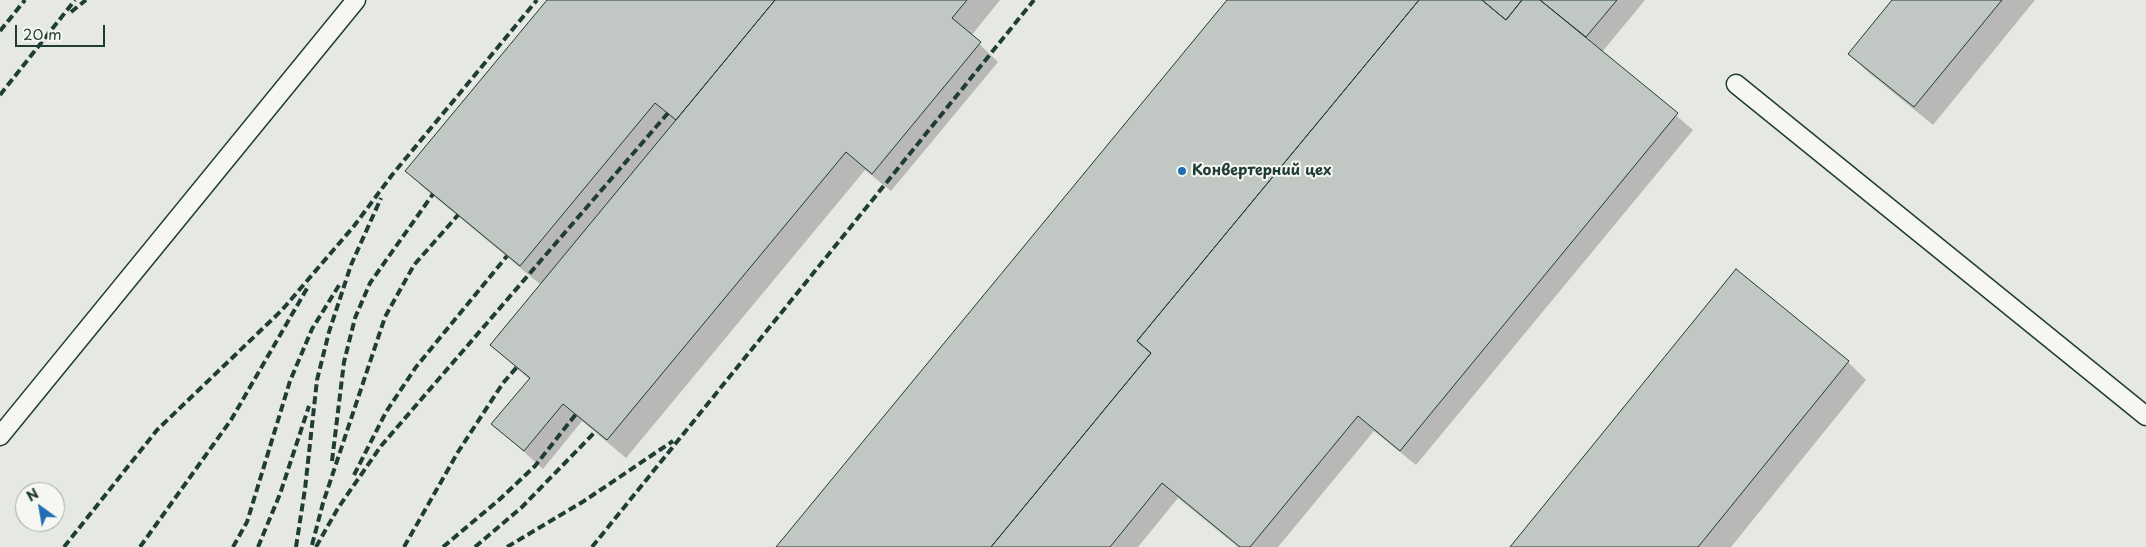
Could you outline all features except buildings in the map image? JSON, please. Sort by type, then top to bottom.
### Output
[{"type":"lane","points":[[0,436],[356,0]]},
{"type":"lane","points":[[1736,84],[2146,416]]},
{"type":"shaded area","points":[[0,0],[2146,0],[2146,547],[0,547]]},
{"type":"railway","points":[[0,31],[25,0]]},
{"type":"railway","points":[[0,95],[75,0]]},
{"type":"railway","points":[[71,12],[86,0]]},
{"type":"railway","points":[[64,547],[157,430],[282,310],[354,226],[392,175],[537,0]]},
{"type":"railway","points":[[592,547],[1034,0]]},
{"type":"railway","points":[[316,547],[338,508],[381,446],[668,113]]},
{"type":"railway","points":[[332,461],[344,362],[355,318],[370,283],[433,194]]},
{"type":"railway","points":[[296,547],[305,489],[317,380],[329,332],[351,265],[381,198]]},
{"type":"railway","points":[[312,545],[323,503],[385,317],[414,265],[458,215]]},
{"type":"railway","points":[[354,475],[386,412],[416,367],[507,256]]},
{"type":"railway","points":[[233,547],[247,522],[290,381],[312,329],[341,282]]},
{"type":"railway","points":[[140,547],[231,420],[309,285]]},
{"type":"railway","points":[[404,547],[458,452],[503,383],[517,367]]},
{"type":"railway","points":[[258,547],[280,494],[309,406]]},
{"type":"railway","points":[[443,547],[500,499],[535,466],[576,414]]},
{"type":"railway","points":[[475,547],[522,507],[596,431]]},
{"type":"railway","points":[[507,547],[584,501],[673,441]]},
{"type":"place","name":"Конвертерний цех","points":[[1182,171]]}]
